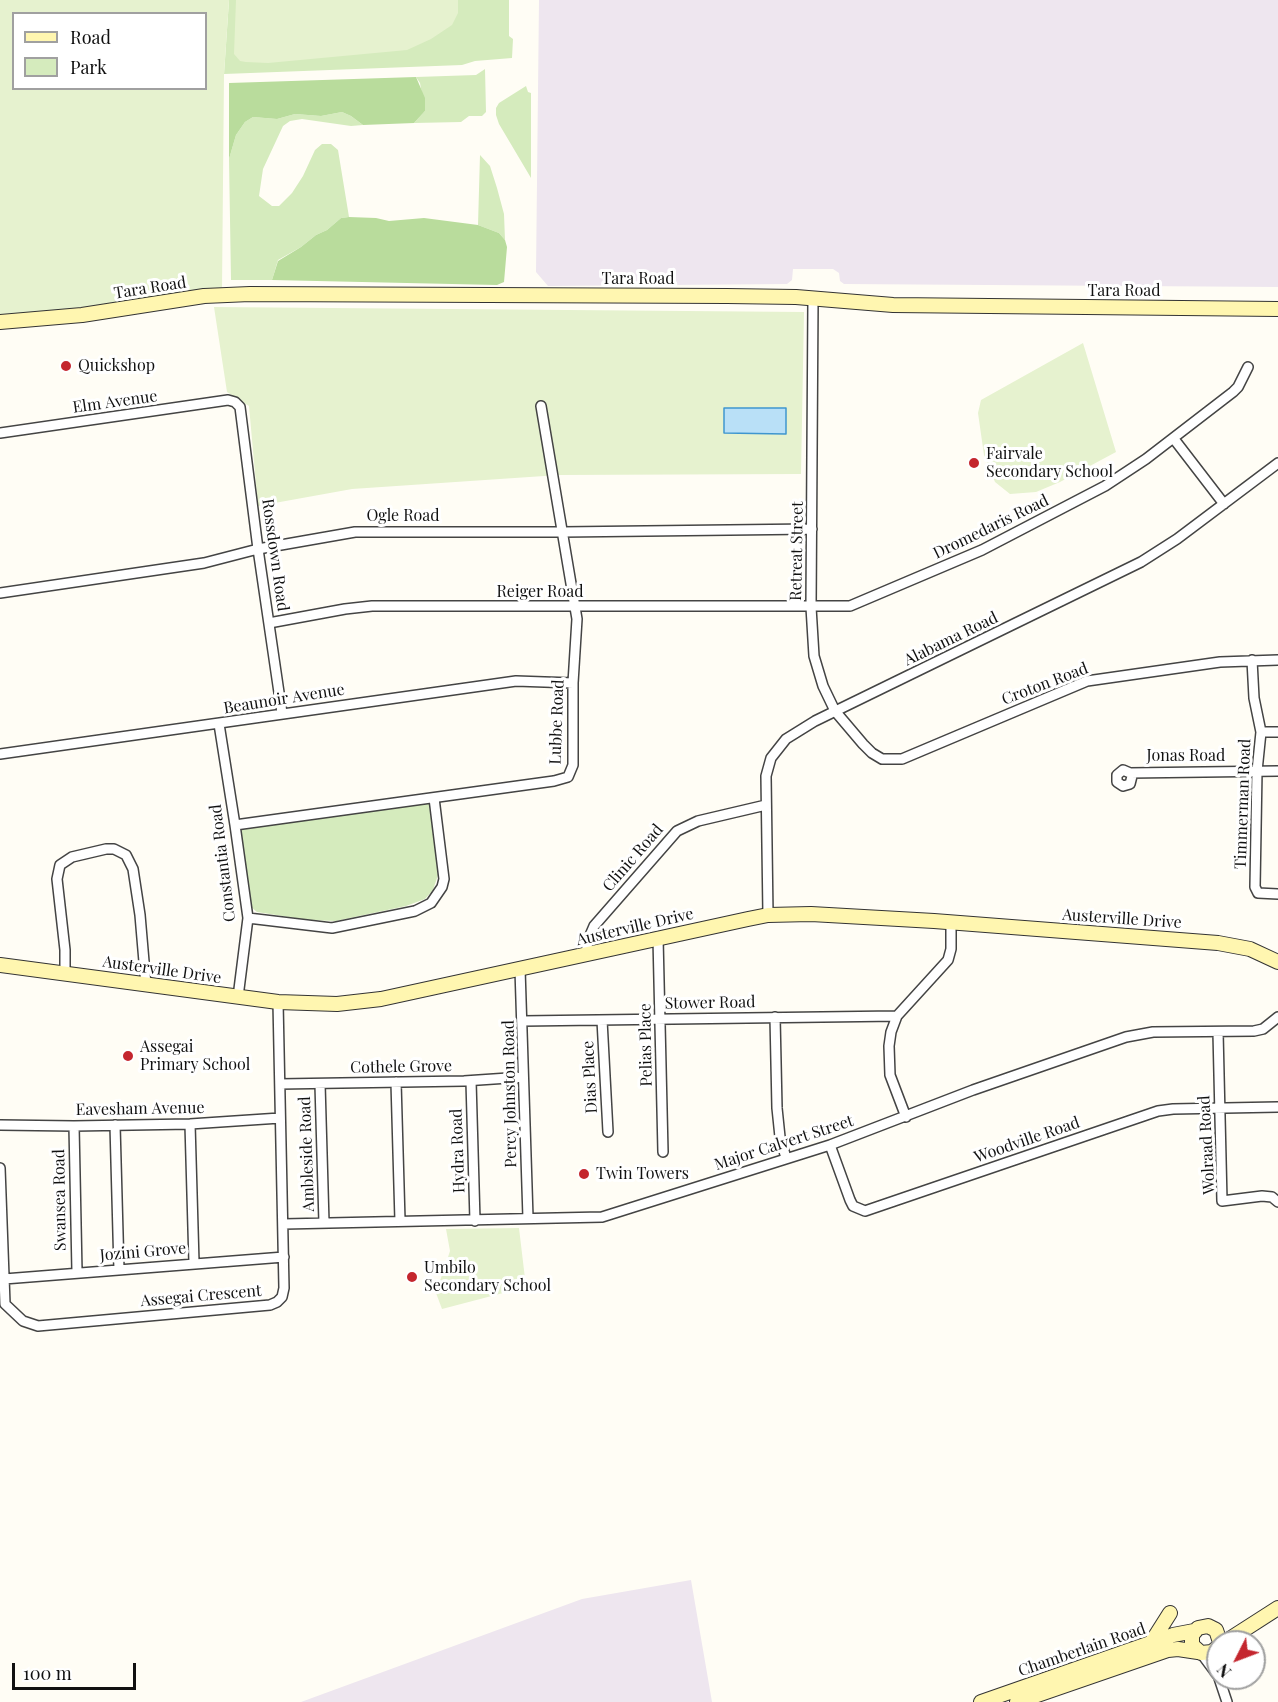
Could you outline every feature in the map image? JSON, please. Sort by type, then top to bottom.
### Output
[{"type":"street","name":"Tara Road","points":[[0,322],[82,315],[222,294],[726,296],[813,298],[893,305],[1278,309]]},
{"type":"street","name":"Retreat Street","points":[[813,298],[811,607],[814,656],[823,686],[835,711],[862,744],[882,759],[902,759]]},
{"type":"street","name":"Dromedaris Road","points":[[811,607],[841,607],[862,602],[982,550],[1094,493],[1174,439],[1236,390],[1248,367]]},
{"type":"street","name":"Elm Avenue","points":[[0,433],[221,401],[235,402]]},
{"type":"street","name":"Rossdown Road","points":[[235,402],[240,407],[282,713]]},
{"type":"street","name":"Lubbe Road","points":[[235,825],[554,781],[568,777],[573,765],[573,682],[577,626],[541,406]]},
{"type":"street","points":[[1174,439],[1224,504]]},
{"type":"street","name":"Alabama Road","points":[[768,915],[766,805],[768,766],[776,749],[798,730],[835,711],[1141,562],[1178,539],[1278,463]]},
{"type":"street","name":"Ogle Road","points":[[0,593],[204,564],[258,549],[363,531],[563,532],[812,529]]},
{"type":"street","name":"Reiger Road","points":[[269,623],[372,606],[811,607]]},
{"type":"street","name":"Timmerman Road","points":[[1252,660],[1254,698],[1261,732],[1257,771],[1256,891],[1262,894],[1278,894]]},
{"type":"street","name":"Croton Road","points":[[902,759],[1087,681],[1191,665],[1278,660]]},
{"type":"street","name":"Beaunoir Avenue","points":[[0,754],[516,681],[573,682]]},
{"type":"street","name":"Constantia Road","points":[[219,724],[248,918],[238,997]]},
{"type":"street","points":[[1261,732],[1278,732]]},
{"type":"street","name":"Jonas Road","points":[[1130,772],[1278,771]]},
{"type":"street","points":[[248,918],[332,928],[415,910],[431,903],[442,887],[444,879],[434,798]]},
{"type":"street","name":"Clinic Road","points":[[586,954],[588,940],[594,926],[677,831],[698,821],[766,805]]},
{"type":"street","points":[[65,974],[65,950],[57,879],[60,865],[72,856],[114,849],[126,855],[132,869],[140,915],[146,985]]},
{"type":"street","name":"Austerville Drive","points":[[0,965],[278,1002],[337,1004],[368,1000],[520,969],[768,915],[854,915],[1218,943],[1250,950],[1278,962]]},
{"type":"street","points":[[906,1117],[889,1065],[891,1032],[897,1016],[948,960],[951,949],[951,922]]},
{"type":"street","name":"Pelias Place","points":[[658,938],[663,1152]]},
{"type":"street","name":"Percy Johnston Road","points":[[520,969],[528,1218]]},
{"type":"street","name":"Assegai Crescent","points":[[0,1168],[4,1279],[2,1305],[23,1321],[38,1326],[270,1305],[277,1302],[282,1297],[284,1288],[278,1002]]},
{"type":"street","name":"Stower Road","points":[[523,1021],[897,1016]]},
{"type":"street","points":[[774,1017],[777,1108],[780,1137],[786,1158]]},
{"type":"street","name":"Major Calvert Street","points":[[284,1224],[475,1221],[592,1217],[615,1214],[830,1145],[973,1090],[1126,1037],[1153,1032],[1263,1029],[1278,1017]]},
{"type":"street","name":"Dias Place","points":[[602,1020],[608,1132]]},
{"type":"street","name":"Wolraad Road","points":[[1218,1032],[1222,1201],[1262,1196],[1272,1197],[1278,1202]]},
{"type":"street","name":"Cothele Grove","points":[[280,1084],[471,1081],[524,1077]]},
{"type":"street","name":"Hydra Road","points":[[471,1081],[475,1221]]},
{"type":"street","points":[[396,1082],[400,1221]]},
{"type":"street","name":"Ambleside Road","points":[[320,1084],[324,1223]]},
{"type":"street","name":"Woodville Road","points":[[830,1145],[850,1200],[854,1206],[865,1210],[1158,1111],[1219,1107],[1278,1107]]},
{"type":"street","name":"Eavesham Avenue","points":[[0,1125],[190,1124],[280,1118]]},
{"type":"street","points":[[190,1124],[194,1263]]},
{"type":"street","points":[[115,1125],[119,1270]]},
{"type":"street","name":"Swansea Road","points":[[74,1126],[77,1272]]},
{"type":"street","name":"Jozini Grove","points":[[4,1279],[284,1257]]},
{"type":"street","points":[[1246,1630],[1278,1608]]},
{"type":"street","points":[[1151,1643],[1170,1613]]},
{"type":"street","points":[[1206,1661],[1192,1645],[1194,1631],[1203,1626],[1232,1628],[1258,1622]]},
{"type":"street","name":"Chamberlain Road","points":[[981,1702],[1151,1643],[1194,1631]]},
{"type":"street","name":"Chamberlain Road","points":[[1017,1702],[1168,1650],[1178,1649],[1200,1653]]},
{"type":"street","points":[[1200,1653],[1206,1654]]},
{"type":"shaded area","points":[[539,0],[1278,0],[1278,287],[844,284],[840,281],[839,273],[833,269],[793,269],[792,280],[787,284],[548,286],[536,272]]},
{"type":"shaded area","points":[[691,1580],[712,1702],[301,1702],[582,1599]]},
{"type":"green space","points":[[0,0],[229,0],[224,74],[222,289],[0,321]]},
{"type":"green space","points":[[229,0],[509,0],[509,36],[513,39],[512,58],[475,61],[462,65],[224,74]]},
{"type":"green space","points":[[236,0],[458,0],[458,13],[452,25],[431,39],[407,50],[268,63],[246,62],[240,61],[234,54]]},
{"type":"green space","points":[[485,69],[486,112],[482,116],[469,116],[461,122],[414,123],[425,111],[420,83],[416,77],[476,75]]},
{"type":"green space","points":[[416,77],[425,98],[425,111],[414,123],[363,125],[342,112],[321,116],[295,114],[277,119],[253,117],[245,122],[236,135],[229,159],[229,83]]},
{"type":"green space","points":[[526,86],[528,92],[531,93],[531,178],[496,115],[499,103]]},
{"type":"green space","points":[[342,112],[363,125],[351,126],[302,119],[290,121],[283,126],[263,169],[259,196],[272,206],[279,206],[292,193],[303,176],[315,150],[322,144],[331,144],[338,150],[349,217],[341,218],[327,230],[278,260],[272,280],[231,280],[229,159],[236,135],[245,122],[253,117],[277,119],[295,114],[321,116]]},
{"type":"green space","points":[[480,155],[490,166],[497,188],[504,214],[505,240],[499,233],[478,225]]},
{"type":"green space","points":[[341,218],[389,221],[424,218],[478,225],[499,233],[507,247],[504,282],[497,285],[272,280],[278,261],[327,230]]},
{"type":"green space","points":[[214,307],[804,312],[801,474],[559,475],[352,489],[258,506],[249,406],[227,392]]},
{"type":"green space","points":[[1083,343],[1116,452],[1036,492],[1010,494],[995,482],[984,455],[978,413],[981,400]]},
{"type":"green space","points":[[429,802],[438,875],[433,890],[425,899],[406,906],[336,921],[308,920],[257,912],[251,907],[239,832],[246,827]]},
{"type":"green space","points":[[519,1228],[526,1287],[442,1309],[436,1293],[450,1251],[446,1229]]},
{"type":"water","points":[[724,408],[786,408],[786,434],[724,433]]},
{"type":"place","name":"Quickshop","points":[[66,366]]},
{"type":"place","name":"Fairvale Secondary School","points":[[974,463]]},
{"type":"place","name":"Assegai Primary School","points":[[128,1056]]},
{"type":"place","name":"Twin Towers","points":[[584,1174]]},
{"type":"place","name":"Umbilo Secondary School","points":[[412,1277]]}]
